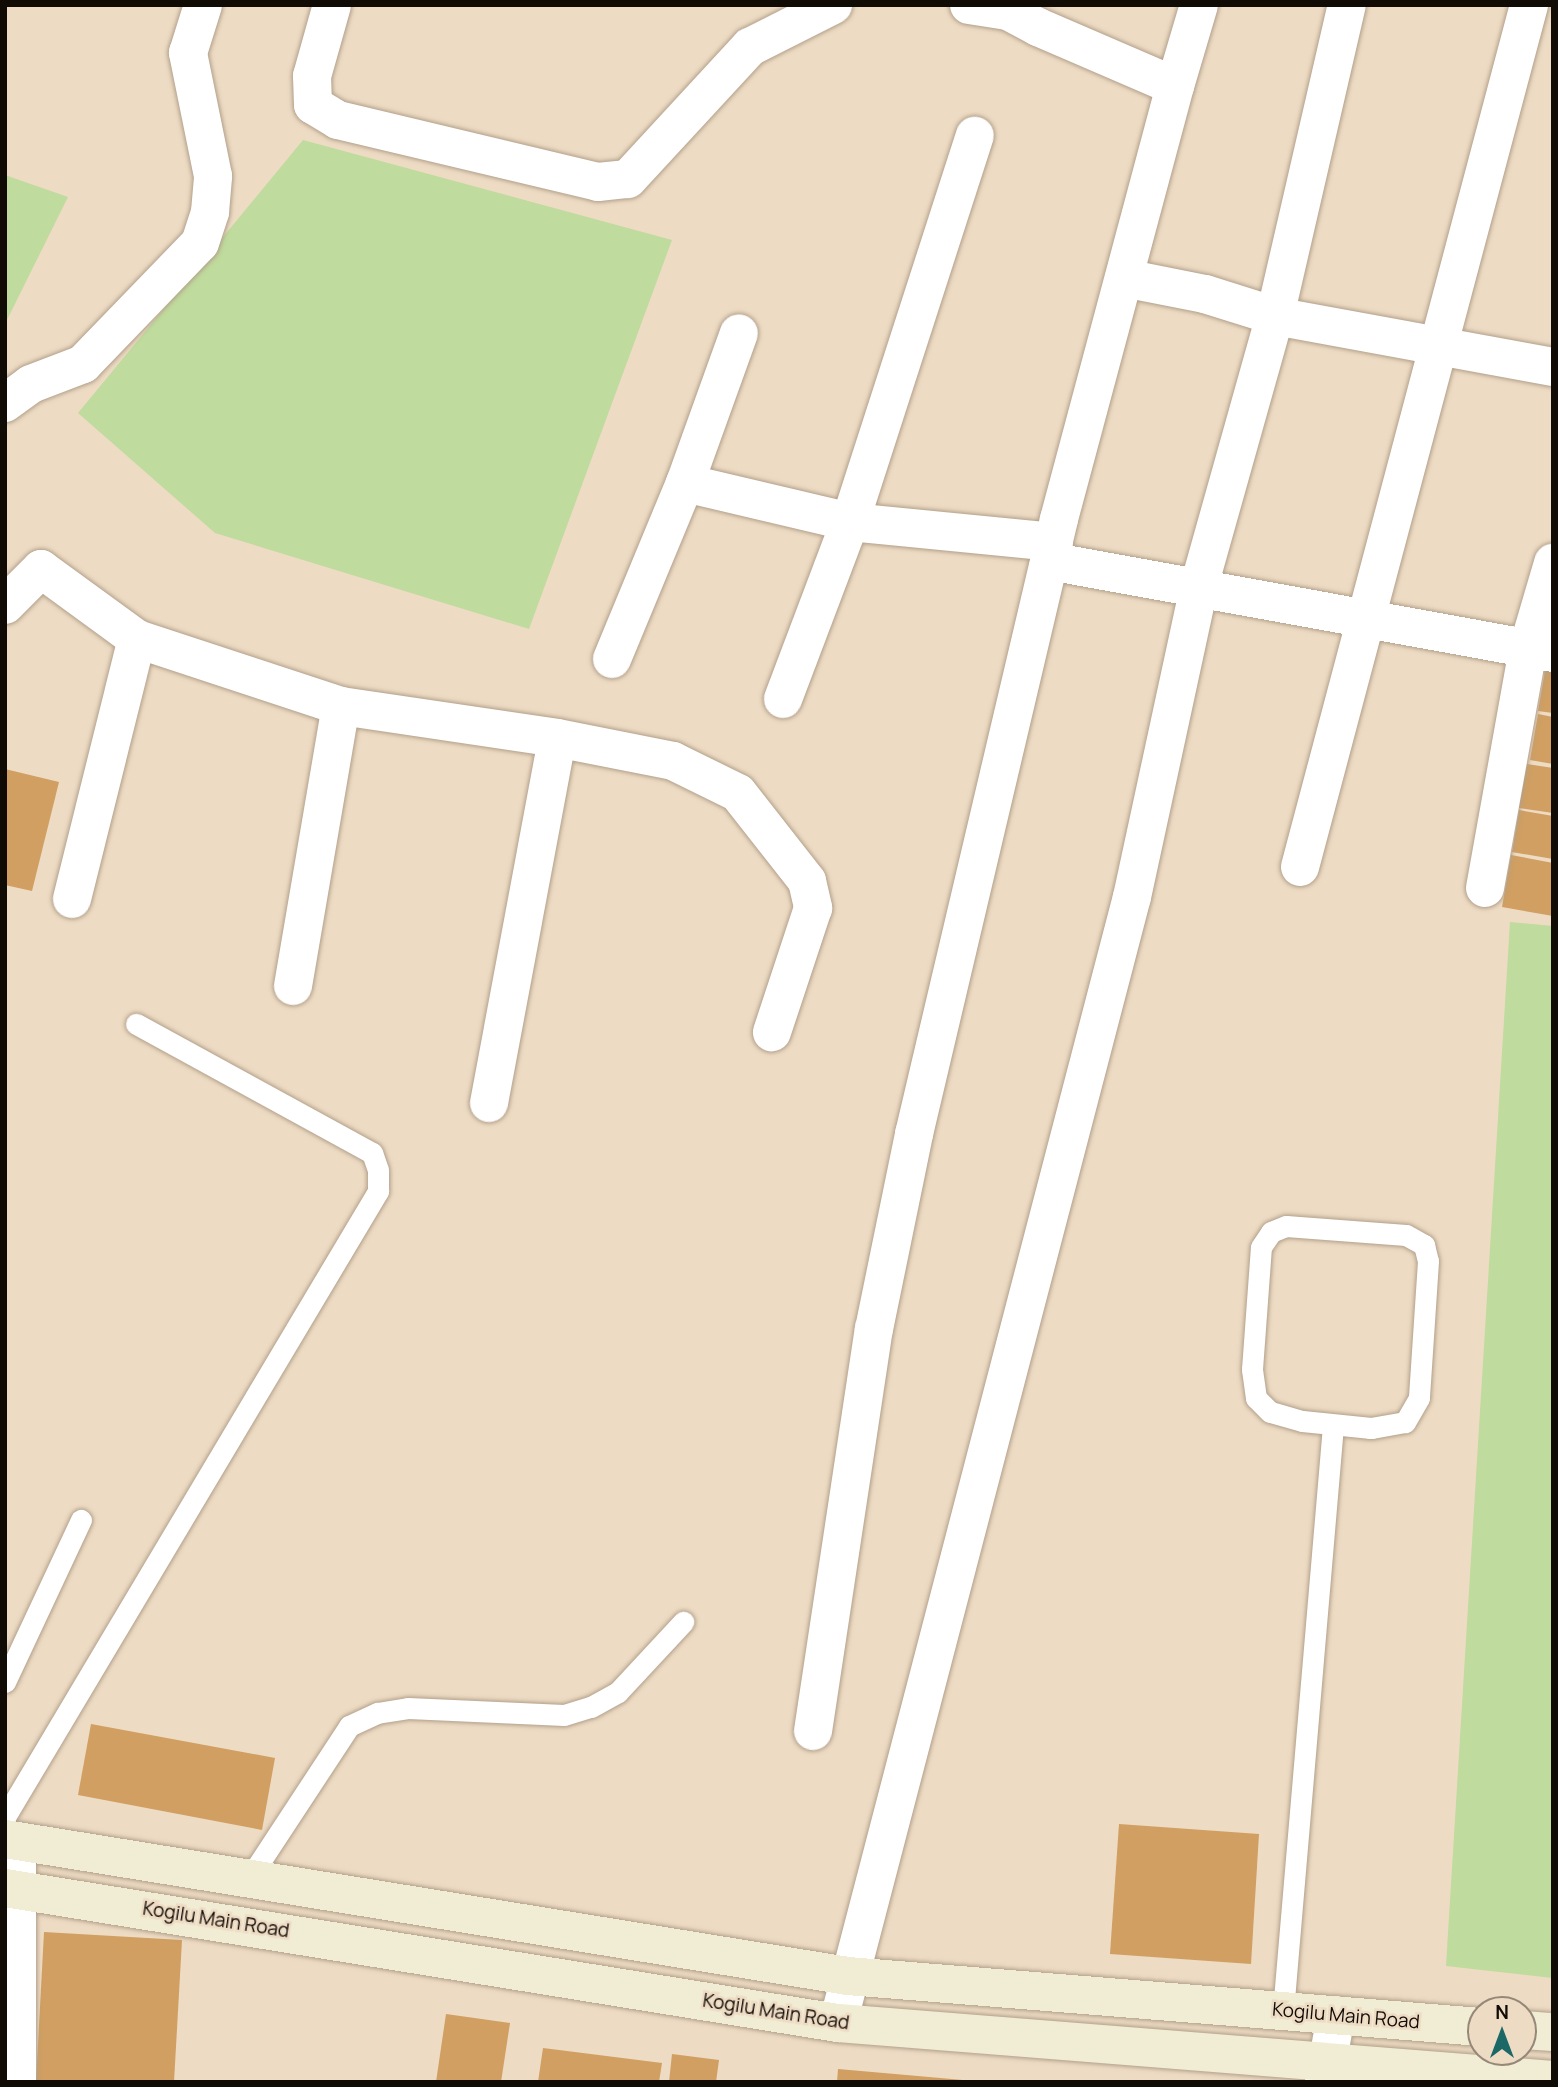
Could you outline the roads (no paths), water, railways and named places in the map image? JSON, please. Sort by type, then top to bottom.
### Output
[{"type":"main road","name":"Kogilu Main Road","points":[[9,1832],[250,1877],[848,1976],[1467,2026]]},
{"type":"main road","name":"Kogilu Main Road","points":[[11,1888],[838,2023],[1325,2072],[1553,2080]]},
{"type":"street","points":[[5,403],[31,384],[83,364],[200,243],[210,212],[213,176],[188,52],[203,5]]},
{"type":"street","points":[[332,5],[312,76],[313,105],[338,120],[598,182],[628,179],[750,47],[833,5]]},
{"type":"street","points":[[970,5],[1009,8],[1175,86]]},
{"type":"street","points":[[813,1731],[874,1329],[915,1134],[1052,552],[1175,86],[1199,5]]},
{"type":"street","points":[[838,2023],[848,1976],[1132,897],[1199,586],[1275,316],[1347,5]]},
{"type":"street","points":[[1300,867],[1529,5]]},
{"type":"street","points":[[783,699],[850,522],[975,136]]},
{"type":"street","points":[[1124,278],[1205,294],[1275,316],[1553,367]]},
{"type":"street","points":[[612,659],[685,483],[738,332]]},
{"type":"street","points":[[685,483],[850,522],[1052,552],[1199,586],[1540,650]]},
{"type":"street","points":[[1485,888],[1540,650],[1553,564]]},
{"type":"street","points":[[5,605],[41,569],[137,639],[341,706],[557,738],[673,761],[738,793],[807,881],[813,908],[772,1032]]},
{"type":"street","points":[[72,899],[137,639]]},
{"type":"street","points":[[293,986],[341,706]]},
{"type":"street","points":[[489,1103],[557,738]]},
{"type":"street","points":[[9,1832],[17,2082]]},
{"type":"street","points":[[1325,2072],[1336,2015]]},
{"type":"lane","points":[[9,1832],[379,1191],[379,1170],[372,1153],[136,1024]]},
{"type":"lane","points":[[1286,1226],[1406,1235],[1428,1252],[1417,1408],[1405,1422],[1392,1427],[1333,1425],[1270,1412],[1254,1389],[1261,1247],[1271,1232],[1286,1226]]},
{"type":"lane","points":[[1283,2011],[1333,1425]]},
{"type":"lane","points":[[5,1682],[80,1520]]},
{"type":"lane","points":[[250,1877],[349,1726],[377,1713],[408,1708],[564,1715],[591,1707],[618,1692],[683,1622]]}]
